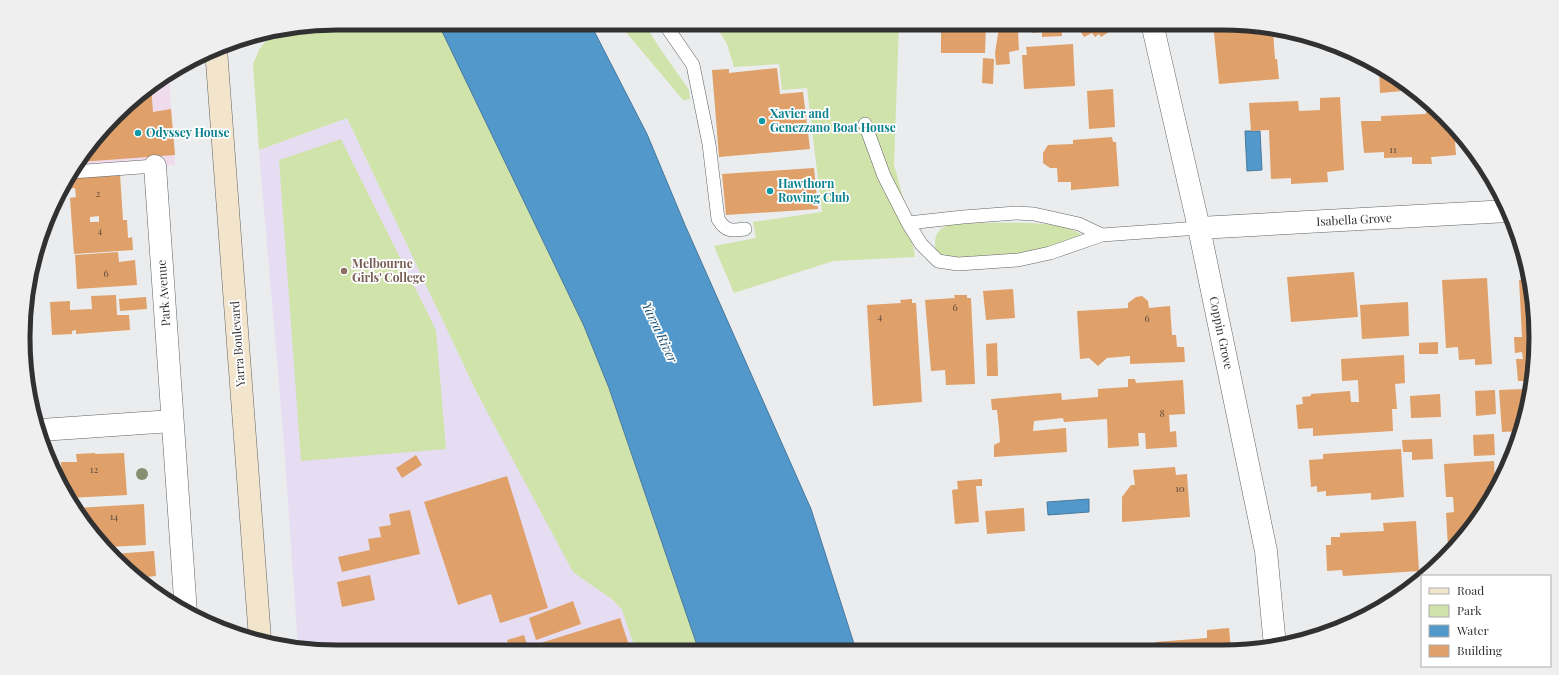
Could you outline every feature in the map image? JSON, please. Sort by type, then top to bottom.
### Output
[{"type":"main road","name":"Yarra Boulevard","points":[[216,55],[260,635]]},
{"type":"street","name":"Coppin Grove","points":[[1154,30],[1199,228],[1266,551],[1274,640]]},
{"type":"street","name":"Park Avenue","points":[[156,166],[185,605]]},
{"type":"street","name":"Isabella Grove","points":[[1199,228],[1502,211]]},
{"type":"street","points":[[44,430],[172,421]]},
{"type":"lane","points":[[669,30],[693,65],[709,144],[718,219],[723,227],[733,230],[745,228]]},
{"type":"lane","points":[[865,124],[884,176],[908,223],[921,244],[938,261],[958,264],[1018,260],[1050,254],[1102,235],[1199,228]]},
{"type":"lane","points":[[79,171],[156,166]]},
{"type":"lane","points":[[908,223],[1016,213],[1079,224],[1102,235]]},
{"type":"shaded area","name":"Odyssey House","points":[[169,81],[175,165],[79,172],[94,150],[120,120],[135,106]]},
{"type":"shaded area","name":"Melbourne Girls' College","points":[[347,118],[477,393],[613,600],[622,610],[634,645],[338,645],[298,642],[283,432],[259,150]]},
{"type":"green space","points":[[441,30],[584,326],[609,388],[697,645],[634,645],[622,610],[613,600],[573,572],[477,393],[347,118],[259,150],[253,64],[259,50],[265,42],[277,36],[317,31]]},
{"type":"green space","points":[[624,30],[648,30],[689,90],[690,99],[683,100]]},
{"type":"green space","points":[[718,30],[899,30],[894,165],[906,208],[915,257],[833,261],[734,293],[714,246],[756,238],[753,222],[822,212],[807,88],[782,90],[779,64],[734,67],[727,44]]},
{"type":"green space","points":[[341,139],[436,330],[446,449],[301,461],[279,160]]},
{"type":"green space","points":[[1035,223],[1062,227],[1073,230],[1082,235],[1081,238],[1010,257],[944,258],[936,253],[935,242],[937,234],[942,228],[948,225],[956,224]]},
{"type":"water","name":"Yarra River","points":[[441,30],[594,30],[647,134],[685,225],[811,509],[854,645],[697,645],[609,388],[584,326]]},
{"type":"water","points":[[1245,131],[1260,131],[1262,170],[1247,171]]},
{"type":"water","points":[[1089,499],[1089,512],[1048,515],[1047,502]]},
{"type":"building","points":[[986,30],[985,53],[941,53],[941,31],[931,31]]},
{"type":"building","points":[[999,30],[1018,31],[1019,50],[1009,52],[1010,64],[996,65],[995,53]]},
{"type":"building","points":[[1032,30],[1062,30],[1062,36],[1042,37],[1042,32],[1032,33]]},
{"type":"building","points":[[1080,30],[1112,30],[1101,37],[1099,34],[1095,37],[1092,33],[1084,37]]},
{"type":"building","points":[[1214,30],[1242,31],[1273,35],[1275,59],[1277,59],[1279,79],[1219,84]]},
{"type":"building","points":[[1073,44],[1075,86],[1024,89],[1022,55],[1027,55],[1026,47]]},
{"type":"building","points":[[983,58],[994,59],[993,84],[982,83]]},
{"type":"building","name":"Xavier and Genezzano Boat House","points":[[777,68],[780,94],[803,92],[810,149],[719,157],[712,70],[729,69],[729,73]]},
{"type":"building","points":[[1379,74],[1404,91],[1380,93]]},
{"type":"building","points":[[1113,89],[1115,127],[1089,129],[1087,91]]},
{"type":"building","name":"Odyssey House","points":[[152,93],[153,112],[171,109],[175,155],[86,162],[106,135],[120,120]]},
{"type":"building","points":[[1340,97],[1344,170],[1327,172],[1328,182],[1291,184],[1291,178],[1271,179],[1269,130],[1251,131],[1249,103],[1298,101],[1299,111],[1320,110],[1320,98]]},
{"type":"building","points":[[1426,107],[1455,137],[1456,155],[1431,157],[1432,164],[1412,164],[1412,157],[1384,158],[1384,152],[1364,153],[1361,121],[1381,121],[1381,116],[1426,114]]},
{"type":"building","points":[[1112,137],[1113,142],[1116,142],[1119,186],[1071,190],[1071,182],[1058,182],[1057,168],[1050,168],[1043,163],[1043,153],[1048,145],[1073,144],[1073,140]]},
{"type":"building","name":"Hawthorn Rowing Club","points":[[814,168],[818,209],[726,215],[722,174]]},
{"type":"building","points":[[120,174],[123,220],[127,220],[128,238],[132,237],[133,250],[74,254],[70,198],[76,197],[75,188],[68,189],[76,177]],"holes":[[[99,216],[99,222],[90,222],[90,217]]]},
{"type":"building","points":[[118,252],[119,262],[135,260],[137,285],[77,289],[75,255]]},
{"type":"building","points":[[1354,272],[1358,317],[1291,322],[1287,277]]},
{"type":"building","points":[[1487,278],[1492,364],[1475,365],[1475,359],[1459,360],[1458,347],[1446,348],[1442,280]]},
{"type":"building","points":[[1519,280],[1523,280],[1528,317],[1529,338],[1526,378],[1519,417],[1514,431],[1502,432],[1499,390],[1524,389],[1524,381],[1518,381],[1516,359],[1523,359],[1522,352],[1515,353],[1514,337],[1522,337]]},
{"type":"building","points":[[1013,289],[1015,318],[986,320],[983,291]]},
{"type":"building","points":[[116,295],[117,315],[129,315],[130,330],[76,334],[76,330],[72,331],[72,334],[52,335],[50,302],[70,301],[70,310],[92,309],[91,296]]},
{"type":"building","points":[[954,295],[967,295],[967,298],[971,298],[975,384],[946,385],[945,370],[931,371],[925,300],[955,298]]},
{"type":"building","points":[[1142,296],[1148,301],[1149,308],[1170,306],[1172,335],[1176,335],[1177,347],[1184,347],[1185,362],[1130,364],[1130,356],[1107,358],[1098,366],[1089,358],[1080,359],[1077,311],[1128,308],[1128,303],[1136,297]]},
{"type":"building","points":[[146,297],[147,309],[120,311],[119,299]]},
{"type":"building","points":[[912,299],[912,303],[916,303],[922,402],[873,406],[867,305],[901,303],[900,300]]},
{"type":"building","points":[[1408,302],[1409,336],[1362,339],[1360,305]]},
{"type":"building","points":[[1438,342],[1438,354],[1419,354],[1419,343]]},
{"type":"building","points":[[997,343],[998,376],[987,376],[986,344]]},
{"type":"building","points":[[1404,355],[1405,383],[1395,384],[1397,409],[1392,409],[1393,431],[1313,436],[1313,428],[1298,429],[1296,405],[1303,404],[1302,397],[1311,396],[1311,394],[1350,391],[1351,402],[1359,402],[1358,380],[1342,381],[1341,359]]},
{"type":"building","points":[[1128,379],[1135,379],[1136,383],[1183,380],[1185,414],[1169,415],[1170,432],[1176,431],[1177,447],[1146,449],[1145,433],[1138,433],[1139,446],[1108,448],[1107,419],[1064,422],[1063,418],[1034,421],[1033,431],[1066,428],[1067,452],[994,457],[994,445],[1000,442],[997,410],[992,410],[991,399],[1061,393],[1062,400],[1098,397],[1098,389],[1128,387]]},
{"type":"building","points":[[1495,390],[1496,414],[1476,416],[1475,391]]},
{"type":"building","points":[[1440,394],[1441,417],[1411,418],[1410,396]]},
{"type":"building","points":[[1494,434],[1495,455],[1474,456],[1473,435]]},
{"type":"building","points":[[1432,439],[1433,459],[1412,460],[1412,452],[1403,452],[1402,440]]},
{"type":"building","points":[[1401,449],[1404,497],[1371,500],[1371,493],[1326,496],[1326,491],[1317,492],[1317,486],[1311,487],[1309,460],[1323,459],[1323,454]]},
{"type":"building","points":[[124,453],[127,495],[75,498],[62,474],[61,462],[77,462],[76,454]]},
{"type":"building","points":[[416,455],[422,465],[402,478],[396,468]]},
{"type":"building","points":[[1494,461],[1495,478],[1488,491],[1465,525],[1448,545],[1446,513],[1454,512],[1453,497],[1446,497],[1444,464]]},
{"type":"building","points":[[1175,467],[1176,475],[1187,474],[1190,517],[1122,522],[1122,497],[1131,485],[1135,485],[1133,470]]},
{"type":"building","points":[[507,476],[548,608],[500,623],[491,594],[458,605],[424,502]]},
{"type":"building","points":[[982,479],[982,486],[976,486],[979,522],[955,524],[952,490],[958,489],[957,481]]},
{"type":"building","points":[[144,504],[146,545],[112,547],[82,508]]},
{"type":"building","points":[[1024,508],[1025,531],[987,534],[985,511]]},
{"type":"building","points":[[410,510],[420,554],[342,572],[338,557],[370,550],[368,539],[381,537],[379,527],[391,525],[389,514]]},
{"type":"building","points":[[1416,521],[1419,571],[1343,576],[1342,570],[1327,571],[1326,545],[1331,545],[1331,537],[1340,537],[1340,533],[1384,531],[1383,523]]},
{"type":"building","points":[[154,551],[156,576],[145,577],[119,554]]},
{"type":"building","points":[[370,575],[375,600],[342,607],[337,582]]},
{"type":"building","points":[[573,601],[581,624],[536,640],[529,618]]},
{"type":"building","points":[[620,618],[629,645],[534,645]]},
{"type":"building","points":[[1229,628],[1231,645],[1155,645],[1155,642],[1207,638],[1207,630]]},
{"type":"building","points":[[524,635],[527,645],[509,645],[507,640]]},
{"type":"place","name":"Xavier and Genezzano Boat House","points":[[762,121]]},
{"type":"place","name":"Odyssey House","points":[[138,133]]},
{"type":"place","name":"Hawthorn Rowing Club","points":[[770,191]]},
{"type":"place","name":"Melbourne Girls' College","points":[[344,271]]}]
